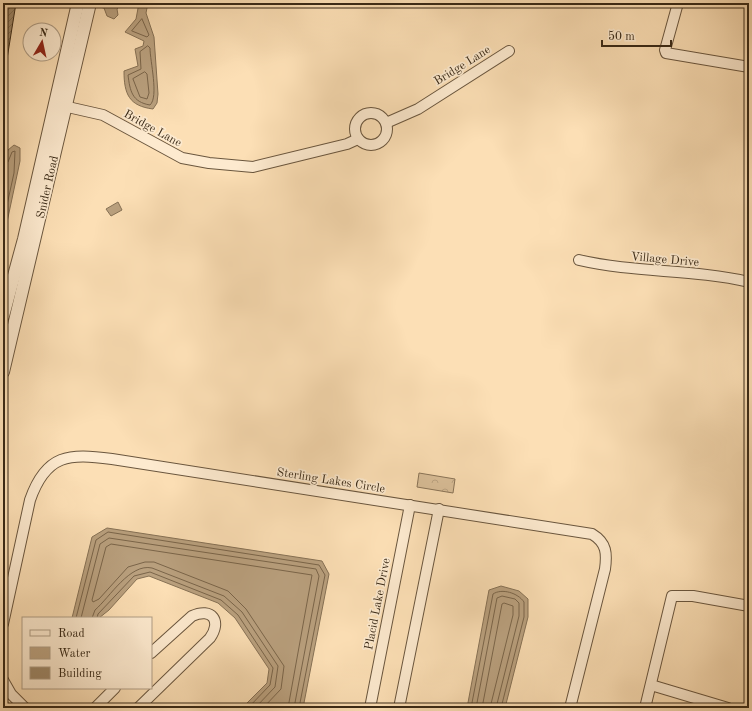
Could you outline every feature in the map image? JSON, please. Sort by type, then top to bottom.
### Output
[{"type":"street","name":"Snider Road","points":[[3,372],[60,106],[78,3]]},
{"type":"street","name":"Snider Road","points":[[3,316],[60,106],[90,3]]},
{"type":"street","points":[[678,3],[665,50],[666,53],[749,67]]},
{"type":"street","name":"Bridge Lane","points":[[386,123],[418,109],[509,51]]},
{"type":"street","name":"Bridge Lane","points":[[60,106],[103,115],[182,158],[209,163],[253,167],[347,144],[358,139]]},
{"type":"street","points":[[375,113],[383,118],[386,123],[386,136],[379,144],[371,146],[362,143],[358,139],[355,134],[355,125],[357,120],[364,114],[375,113]]},
{"type":"street","name":"Village Drive","points":[[579,260],[608,267],[691,274],[749,282]]},
{"type":"street","name":"Sterling Lakes Circle","points":[[3,624],[30,500],[35,487],[47,470],[64,459],[84,455],[112,459],[586,532],[598,537],[603,542],[606,555],[604,569],[570,708]]},
{"type":"street","name":"Placid Lake Drive","points":[[370,708],[410,505]]},
{"type":"street","points":[[399,706],[439,509]]},
{"type":"street","points":[[645,708],[672,596],[693,596],[749,606]]},
{"type":"street","points":[[138,708],[210,638],[216,625],[214,617],[207,613],[199,613],[192,616],[152,652]]},
{"type":"street","points":[[3,680],[11,694],[25,708]]},
{"type":"street","points":[[651,685],[728,708]]},
{"type":"street","points":[[95,708],[114,689]]},
{"type":"green space","points":[[419,473],[455,479],[453,493],[417,487]]},
{"type":"water","points":[[97,3],[121,4],[117,9],[118,15],[114,19],[107,16],[104,8],[95,6]]},
{"type":"water","points":[[139,3],[148,3],[146,13],[154,37],[158,94],[157,103],[153,109],[133,102],[127,92],[124,79],[124,71],[138,66],[135,49],[143,46],[144,41],[125,32],[136,19]]},
{"type":"water","points":[[14,145],[20,148],[20,161],[3,241],[3,164],[8,150]]},
{"type":"water","points":[[118,202],[122,210],[111,216],[106,209]]},
{"type":"water","points":[[107,528],[322,561],[329,574],[303,708],[242,708],[267,683],[269,669],[235,618],[218,603],[149,576],[137,579],[109,610],[100,617],[72,617],[92,537]]},
{"type":"water","points":[[501,586],[519,591],[528,599],[528,617],[505,708],[467,708],[489,590]]},
{"type":"building","points":[[3,3],[16,3],[7,59],[3,58]]}]
